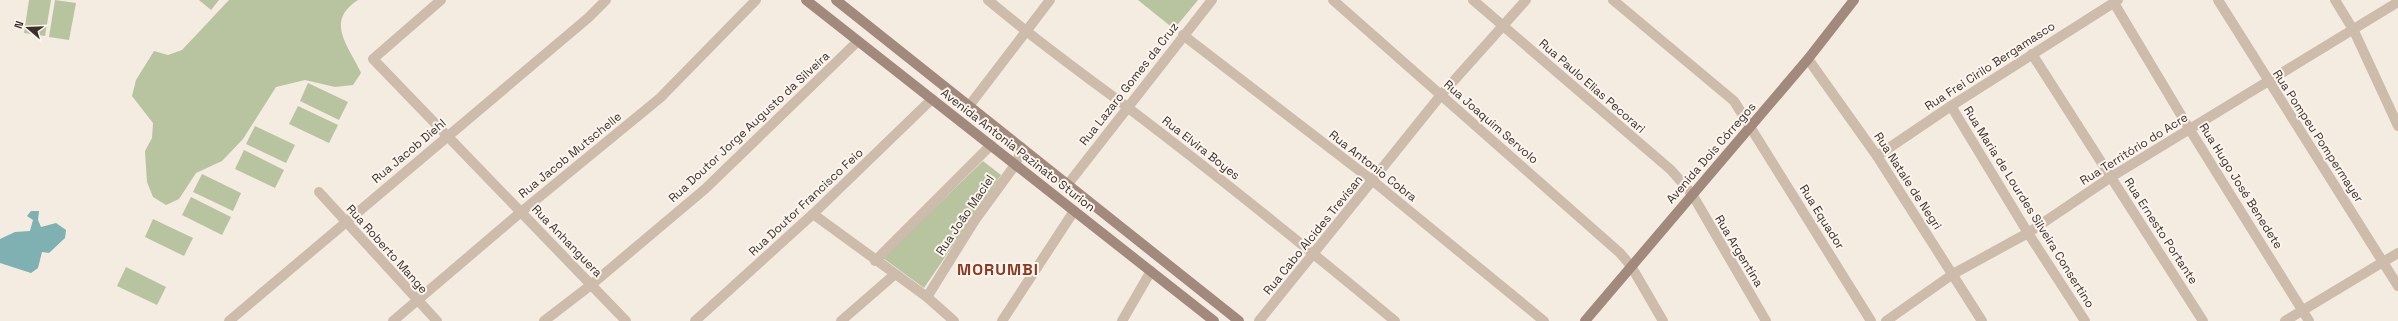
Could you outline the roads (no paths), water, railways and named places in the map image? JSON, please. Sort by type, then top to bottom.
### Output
[{"type":"main road","name":"Avenida Antonia Pazinato Sturion","points":[[806,0],[1214,321]]},
{"type":"main road","name":"Avenida Antonia Pazinato Sturion","points":[[836,0],[1068,184],[1229,317],[1239,321]]},
{"type":"main road","name":"Avenida Dois Córregos","points":[[1585,321],[1808,59],[1854,0]]},
{"type":"main road","points":[[932,99],[942,94],[951,94],[969,106]]},
{"type":"street","name":"Rua Anhanguera","points":[[441,0],[373,59],[626,321]]},
{"type":"street","name":"Rua Jacob Diehl","points":[[229,321],[344,222],[588,18],[606,0]]},
{"type":"street","name":"Rua Jacob Mutschelle","points":[[393,321],[521,212],[660,98],[756,0]]},
{"type":"street","name":"Rua Elvira Boyes","points":[[988,0],[1025,31],[1128,108],[1314,254],[1395,321]]},
{"type":"street","points":[[969,106],[1050,0]]},
{"type":"street","name":"Rua Lazaro Gomes da Cruz","points":[[1068,184],[1183,35],[1212,0]]},
{"type":"street","name":"Rua Joaquim Servolo","points":[[1333,0],[1568,205],[1620,253],[1631,266],[1663,321]]},
{"type":"street","name":"Rua Paulo Elias Pecorari","points":[[1472,0],[1671,170],[1692,194]]},
{"type":"street","name":"Rua Cabo Alcides Trevisan","points":[[1259,321],[1441,95],[1526,0]]},
{"type":"street","name":"Rua Equador","points":[[1613,0],[1734,101],[1871,321]]},
{"type":"street","name":"Rua Pompeu Pompermayer","points":[[2218,0],[2267,81],[2384,261],[2398,286]]},
{"type":"street","points":[[2335,0],[2354,31],[2398,126]]},
{"type":"street","name":"Rua Frei Cirilo Bergamasco","points":[[1878,156],[1951,106],[2116,1]]},
{"type":"street","name":"Rua Hugo José Benedete","points":[[2116,1],[2190,130],[2309,321]]},
{"type":"street","name":"Rua Território do Acre","points":[[1886,321],[1953,274],[2028,233],[2111,178],[2267,81],[2354,31],[2398,2]]},
{"type":"street","name":"Rua Antonio Cobra","points":[[1183,35],[1373,181],[1544,321]]},
{"type":"street","name":"Rua Doutor Jorge Augusto da Silveira","points":[[544,321],[591,285],[705,189],[858,41]]},
{"type":"street","name":"Rua Ernesto Portante","points":[[2032,54],[2203,321]]},
{"type":"street","name":"Rua Natale de Negri","points":[[1808,59],[1878,156],[1982,321]]},
{"type":"street","name":"Rua Doutor Francisco Feio","points":[[695,321],[813,214],[932,99]]},
{"type":"street","name":"Rua Maria de Lourdes Silveira Consertino","points":[[1951,106],[2028,233],[2086,321]]},
{"type":"street","points":[[875,261],[991,145]]},
{"type":"street","name":"Rua João Maciel","points":[[927,297],[975,220],[1016,165],[1021,147]]},
{"type":"street","name":"Rua Roberto Mange","points":[[319,192],[344,222],[437,321]]},
{"type":"street","name":"Rua Argentina","points":[[1692,194],[1766,321]]},
{"type":"street","points":[[1002,321],[1074,211]]},
{"type":"street","points":[[813,214],[894,275],[927,297],[954,321]]},
{"type":"street","points":[[2285,321],[2302,309],[2398,253]]},
{"type":"street","points":[[1122,321],[1151,271]]},
{"type":"street","points":[[840,321],[894,275]]},
{"type":"water","points":[[31,211],[39,211],[38,220],[41,227],[56,223],[66,230],[65,238],[49,253],[42,252],[38,268],[31,273],[0,263],[0,239],[15,232],[30,231],[33,220],[27,216]]},
{"type":"district","name":"MORUMBI","points":[[998,269]]}]
